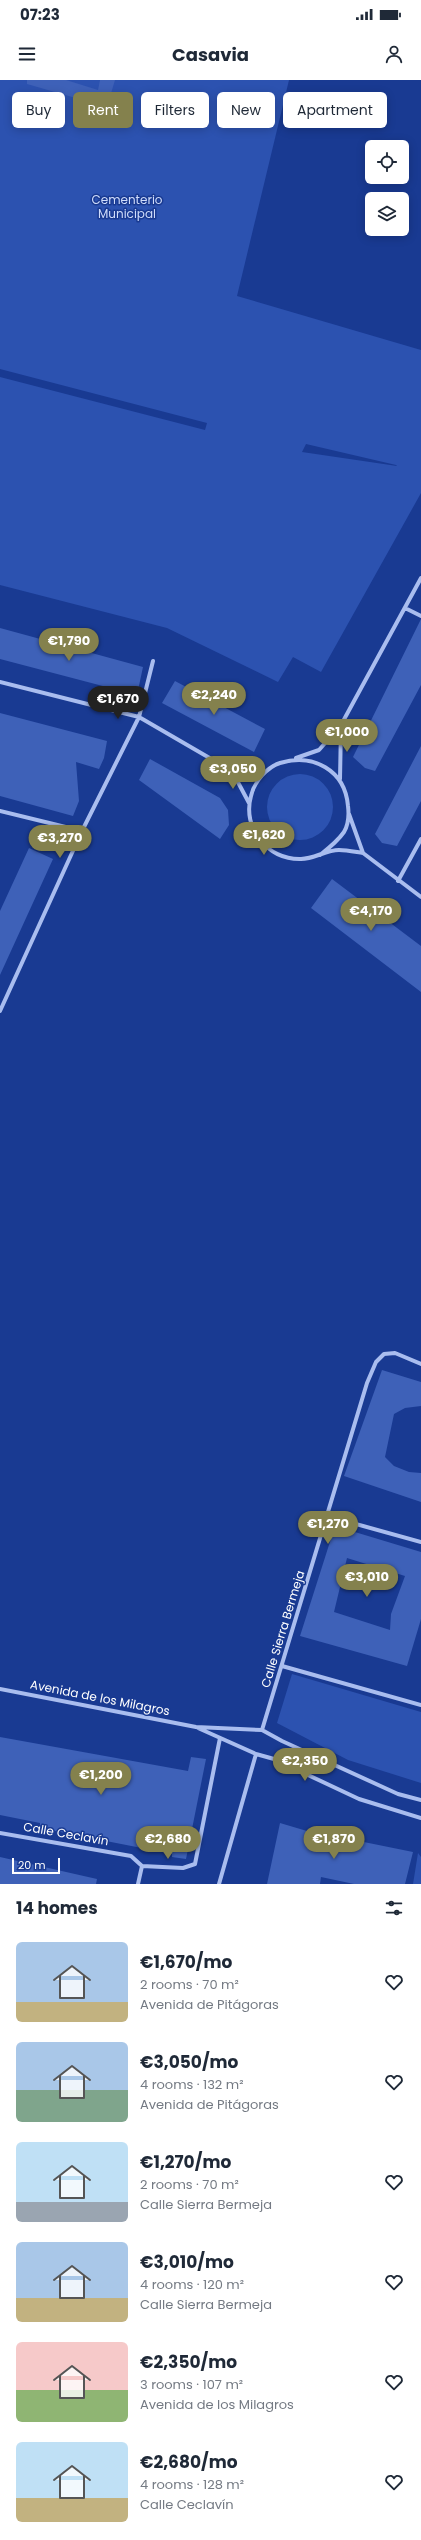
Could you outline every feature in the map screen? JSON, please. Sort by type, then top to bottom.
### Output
[{"type":"street","points":[[364,853],[339,850],[301,859],[284,857],[268,849],[256,836],[250,820],[249,803],[252,793],[265,772],[277,764],[319,750],[341,725],[421,578]]},
{"type":"street","points":[[405,608],[421,616]]},
{"type":"street","points":[[0,1011],[82,831],[139,717],[153,661]]},
{"type":"street","points":[[0,682],[139,717],[232,770],[265,772]]},
{"type":"street","points":[[341,725],[340,779],[347,795],[349,814],[364,853],[398,881],[421,897]]},
{"type":"street","points":[[293,759],[319,763],[340,779]]},
{"type":"street","points":[[232,770],[249,803]]},
{"type":"street","points":[[0,811],[82,831]]},
{"type":"street","points":[[320,855],[334,845],[341,836],[349,814]]},
{"type":"street","points":[[398,881],[421,838]]},
{"type":"street","name":"Calle Sierra Bermeja","points":[[262,1730],[367,1382],[376,1362],[384,1354],[395,1353],[421,1364]]},
{"type":"street","points":[[327,1516],[421,1542]]},
{"type":"street","points":[[282,1666],[421,1705]]},
{"type":"street","name":"Avenida de los Milagros","points":[[0,1688],[196,1727],[262,1730],[282,1741],[398,1794],[421,1800]]},
{"type":"street","name":"Avenida de los Milagros","points":[[196,1727],[256,1754],[274,1759],[359,1800],[421,1818]]},
{"type":"street","points":[[138,1884],[142,1866],[183,1868],[196,1864],[220,1738]]},
{"type":"street","points":[[219,1884],[256,1754]]},
{"type":"street","name":"Calle Ceclavín","points":[[0,1833],[131,1856],[142,1866]]},
{"type":"green space","name":"Cementerio Municipal","points":[[0,80],[289,80],[286,92],[283,92],[283,105],[237,296],[421,350],[421,493],[321,672],[293,657],[278,682],[167,628],[0,585],[0,377],[205,430],[207,423],[0,369]],"holes":[[[306,444],[397,466],[302,452]]]},
{"type":"green space","points":[[300,774],[313,777],[323,784],[330,794],[333,807],[330,820],[323,830],[313,837],[300,840],[287,837],[277,830],[270,820],[267,807],[270,794],[277,784],[287,777]]},
{"type":"green space","points":[[292,1674],[421,1712],[421,1783],[348,1760],[277,1723]]},
{"type":"green space","points":[[418,1853],[421,1857],[421,1884],[413,1884]]},
{"type":"building","points":[[27,80],[66,80],[98,90],[100,80],[115,80],[111,92],[73,92],[73,97],[65,95],[65,92],[55,92],[27,84]]},
{"type":"building","points":[[421,619],[421,685],[375,771],[365,768],[353,757]]},
{"type":"building","points":[[0,628],[143,667],[137,695],[0,659]]},
{"type":"building","points":[[175,681],[265,729],[254,752],[162,703]]},
{"type":"building","points":[[0,713],[107,741],[104,758],[99,769],[76,762],[79,801],[73,816],[0,796]]},
{"type":"building","points":[[421,746],[421,801],[397,846],[382,843],[375,834]]},
{"type":"building","points":[[150,759],[220,798],[228,810],[229,825],[220,839],[139,780]]},
{"type":"building","points":[[29,848],[53,859],[0,975],[0,911]]},
{"type":"building","points":[[332,879],[421,946],[421,992],[311,908]]},
{"type":"building","points":[[382,1370],[421,1382],[421,1406],[405,1408],[394,1414],[385,1457],[394,1466],[409,1472],[421,1473],[421,1502],[344,1476]]},
{"type":"building","points":[[335,1526],[421,1552],[421,1619],[407,1666],[300,1636]],"holes":[[[347,1558],[405,1576],[391,1614],[390,1630],[334,1612]]]},
{"type":"building","points":[[0,1737],[188,1771],[191,1757],[206,1759],[186,1859],[172,1857],[172,1854],[40,1828],[40,1823],[0,1815]]},
{"type":"building","points":[[280,1823],[354,1845],[354,1840],[413,1852],[405,1884],[354,1884],[321,1877],[320,1884],[267,1884]]},
{"type":"building","points":[[0,1857],[97,1879],[96,1884],[0,1884]]}]
